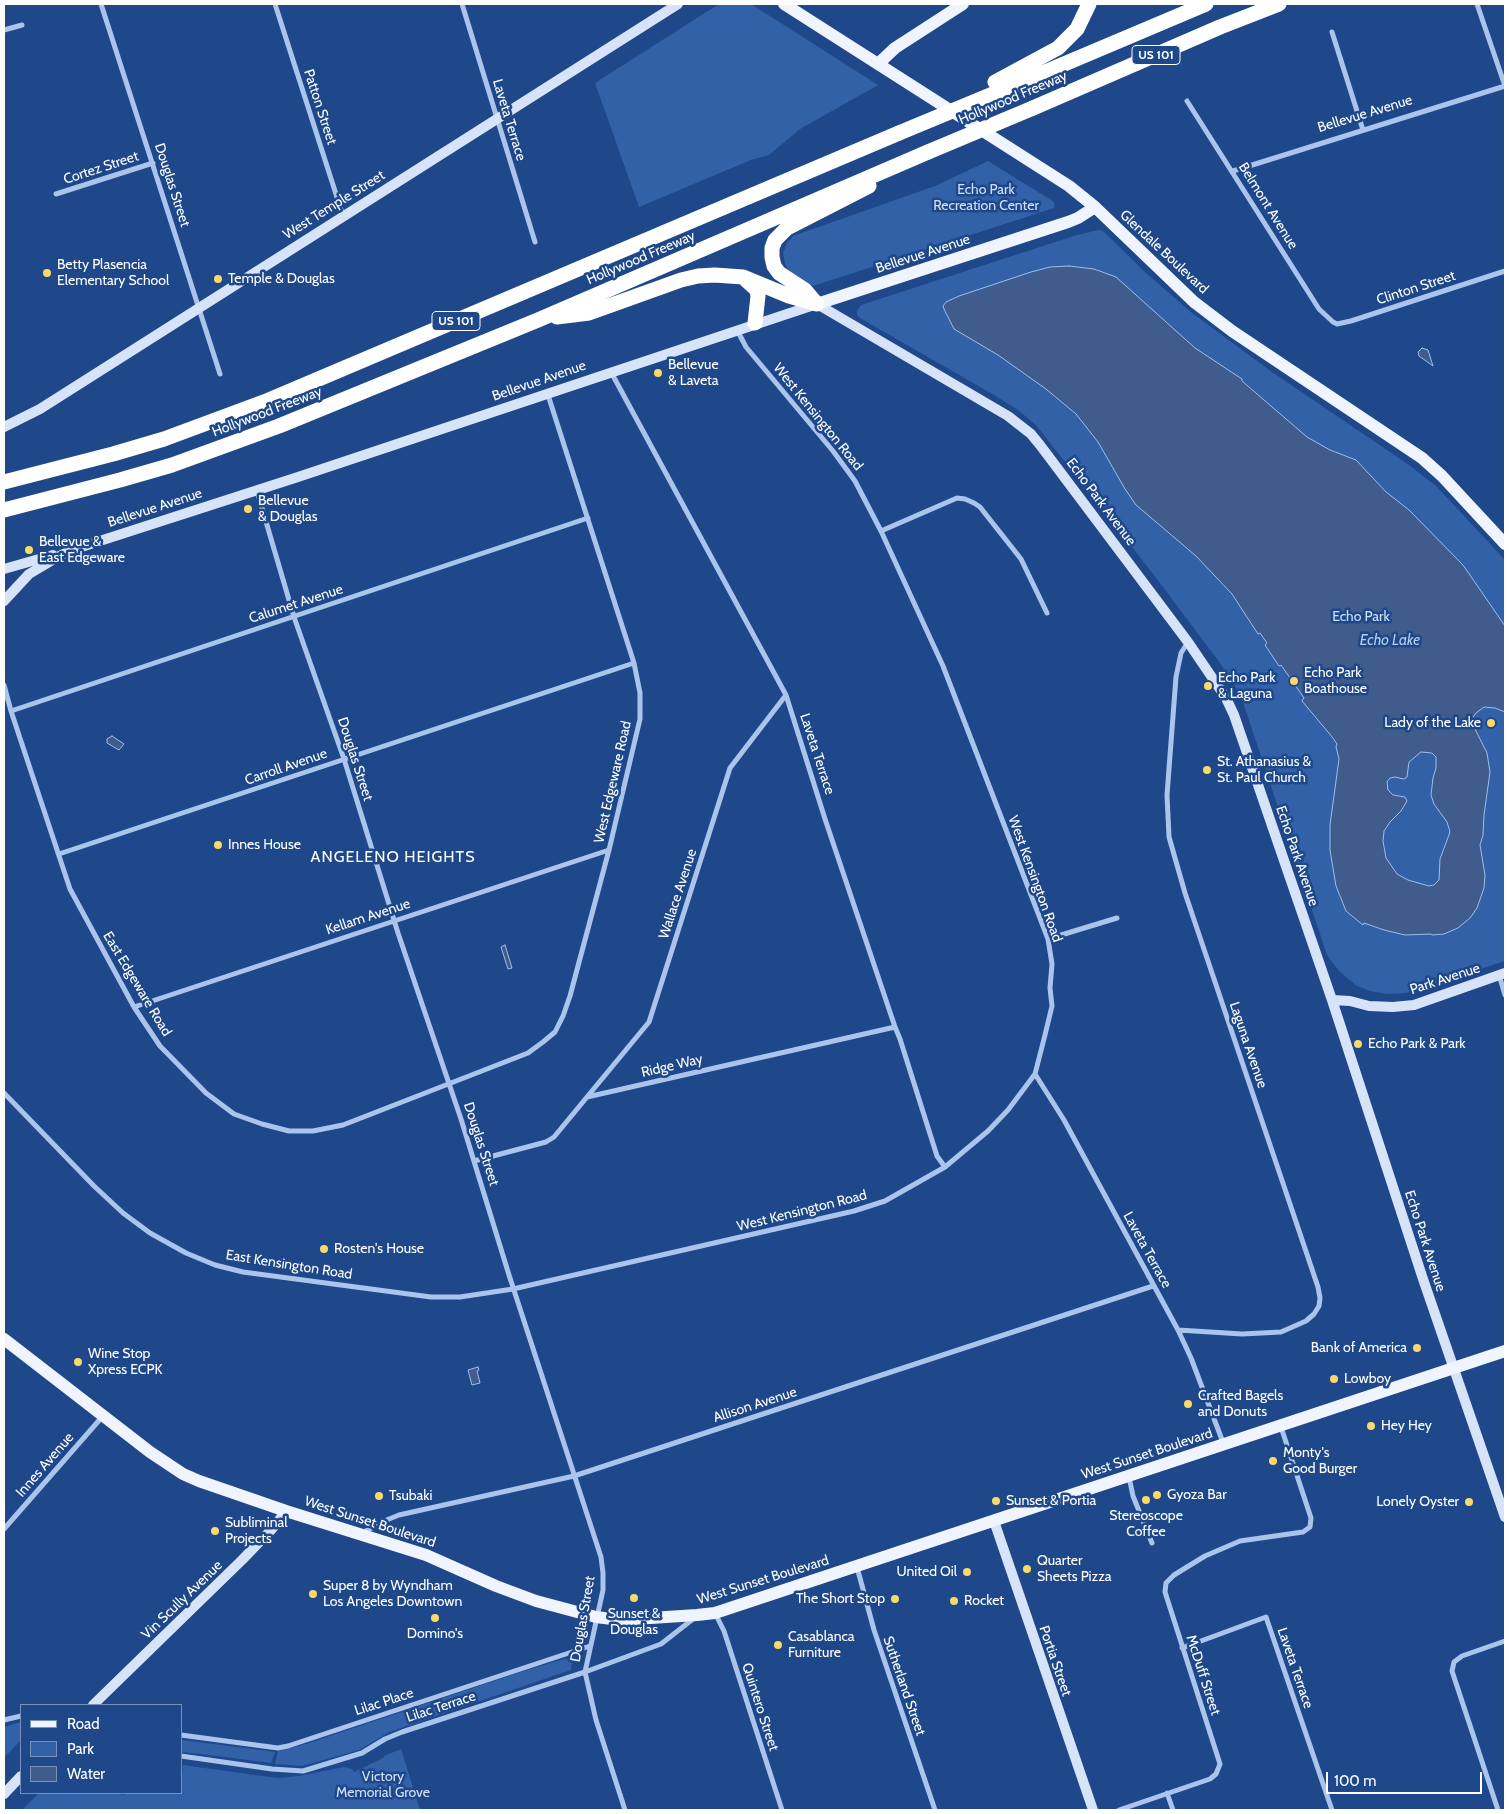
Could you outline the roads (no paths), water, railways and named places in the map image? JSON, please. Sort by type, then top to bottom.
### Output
[{"type":"highway","points":[[1000,86],[1058,48],[1077,29],[1089,4]]},
{"type":"highway","name":"Hollywood Freeway","points":[[4,482],[155,442],[269,400],[899,133],[1000,86],[1206,4]]},
{"type":"highway","name":"Hollywood Freeway","points":[[4,510],[181,462],[279,426],[538,320],[1220,27],[1279,4]]},
{"type":"highway","points":[[817,304],[805,290],[779,273],[774,266],[772,248],[775,240],[787,228],[855,194],[928,152]]},
{"type":"highway","points":[[538,320],[589,313],[664,285],[698,276],[722,275],[743,277],[789,296],[817,304]]},
{"type":"highway","points":[[743,277],[757,290],[755,323]]},
{"type":"main road","name":"Glendale Boulevard","points":[[784,4],[1056,177],[1095,207],[1178,288],[1217,319],[1422,458],[1442,476],[1505,544]]},
{"type":"main road","points":[[879,64],[895,48],[963,4]]},
{"type":"main road","name":"Bellevue Avenue","points":[[817,304],[1068,222],[1095,207]]},
{"type":"main road","name":"West Sunset Boulevard","points":[[4,1339],[150,1452],[183,1474],[220,1489],[286,1511],[362,1533],[426,1555],[520,1596],[596,1617],[620,1620],[697,1615],[714,1612],[857,1567],[1505,1351]]},
{"type":"street","name":"Douglas Street","points":[[101,4],[220,374]]},
{"type":"street","name":"Patton Street","points":[[276,4],[342,216]]},
{"type":"street","name":"Laveta Terrace","points":[[462,4],[535,242]]},
{"type":"street","name":"West Temple Street","points":[[4,427],[40,408],[678,4]]},
{"type":"street","points":[[1477,4],[1505,86]]},
{"type":"street","points":[[4,30],[22,25]]},
{"type":"street","points":[[1332,32],[1363,130]]},
{"type":"street","name":"Bellevue Avenue","points":[[1233,171],[1505,86]]},
{"type":"street","name":"Belmont Avenue","points":[[1187,101],[1319,309],[1333,322]]},
{"type":"street","name":"Cortez Street","points":[[56,194],[153,163]]},
{"type":"street","name":"Clinton Street","points":[[1333,322],[1337,324],[1351,321],[1505,272]]},
{"type":"street","name":"Bellevue Avenue","points":[[4,601],[29,574],[75,549],[257,491],[755,323],[817,304]]},
{"type":"street","name":"Echo Park Avenue","points":[[817,304],[1008,416],[1031,434],[1218,684],[1234,715],[1332,1000],[1453,1368],[1505,1517]]},
{"type":"street","name":"West Kensington Road","points":[[513,1289],[854,1211],[885,1201],[945,1167],[975,1142],[1008,1110],[1035,1074],[1052,1006],[1052,964],[1048,939],[943,666],[880,531],[855,481],[833,451],[746,347],[736,330]]},
{"type":"street","name":"Laveta Terrace","points":[[612,372],[786,695],[938,1156],[945,1167]]},
{"type":"street","name":"West Edgeware Road","points":[[449,1084],[528,1053],[555,1032],[564,1016],[609,850],[640,718],[640,693],[634,663],[548,394]]},
{"type":"street","name":"Douglas Street","points":[[257,491],[294,616],[344,759],[394,921],[474,1161],[602,1565],[603,1590],[585,1672],[596,1720],[625,1810]]},
{"type":"street","points":[[880,531],[957,498],[974,503],[980,507],[1021,559],[1047,613]]},
{"type":"street","name":"Calumet Avenue","points":[[11,711],[588,518]]},
{"type":"street","points":[[4,569],[75,549]]},
{"type":"street","name":"Laguna Avenue","points":[[1178,1330],[1242,1334],[1281,1332],[1306,1321],[1319,1306],[1320,1298],[1315,1278],[1185,893],[1169,837],[1166,795],[1176,677],[1181,653],[1188,642]]},
{"type":"street","name":"Carroll Avenue","points":[[59,854],[634,663]]},
{"type":"street","name":"East Edgeware Road","points":[[4,685],[70,889],[134,1007],[160,1046],[206,1093],[234,1114],[262,1124],[290,1131],[313,1131],[342,1126],[449,1084]]},
{"type":"street","name":"Wallace Avenue","points":[[587,1097],[649,1022],[730,768],[786,695]]},
{"type":"street","name":"Kellam Avenue","points":[[134,1007],[609,850]]},
{"type":"street","points":[[1048,939],[1117,918]]},
{"type":"street","points":[[1502,974],[1505,995]]},
{"type":"street","name":"Park Avenue","points":[[1332,1000],[1350,1001],[1369,1006],[1393,1007],[1414,1005],[1502,974]]},
{"type":"street","name":"Ridge Way","points":[[587,1097],[895,1027]]},
{"type":"street","name":"Laveta Terrace","points":[[1035,1074],[1064,1120],[1178,1330],[1191,1358],[1224,1445]]},
{"type":"street","name":"East Kensington Road","points":[[4,1093],[94,1186],[123,1213],[150,1233],[172,1246],[213,1264],[243,1272],[431,1297],[460,1297],[513,1289]]},
{"type":"street","points":[[474,1161],[546,1142],[554,1138],[587,1097]]},
{"type":"street","name":"Allison Avenue","points":[[362,1533],[399,1515],[574,1476],[1153,1286]]},
{"type":"street","name":"Innes Avenue","points":[[4,1529],[103,1416]]},
{"type":"street","name":"McDuff Street","points":[[1167,1793],[1210,1779],[1216,1774],[1220,1764],[1165,1592],[1166,1584],[1174,1575],[1205,1556],[1240,1541],[1303,1532],[1310,1527],[1310,1518],[1280,1426]]},
{"type":"street","points":[[1129,1476],[1133,1496],[1152,1543]]},
{"type":"street","name":"Vin Scully Avenue","points":[[94,1704],[242,1560],[272,1529],[286,1511]]},
{"type":"street","name":"Portia Street","points":[[994,1521],[1093,1810]]},
{"type":"street","name":"Sutherland Street","points":[[857,1567],[874,1630],[935,1810]]},
{"type":"street","name":"Quintero Street","points":[[714,1612],[724,1631],[782,1810]]},
{"type":"street","name":"Lilac Terrace","points":[[182,1756],[303,1771],[362,1753],[385,1739],[402,1732],[585,1672],[661,1644],[697,1615]]},
{"type":"street","name":"Laveta Terrace","points":[[1182,1648],[1266,1617],[1332,1810]]},
{"type":"street","points":[[1498,1810],[1452,1671],[1454,1662],[1462,1656],[1505,1641]]},
{"type":"street","name":"Lilac Place","points":[[182,1735],[278,1748],[288,1746],[590,1646]]},
{"type":"street","points":[[4,1720],[20,1716]]},
{"type":"street","points":[[4,1794],[20,1777]]},
{"type":"street","points":[[1119,1810],[1167,1793],[1173,1810]]},
{"type":"water","name":"Echo Lake","points":[[1069,266],[1094,269],[1116,277],[1195,348],[1242,379],[1307,437],[1330,450],[1356,460],[1386,492],[1409,510],[1463,565],[1505,626],[1505,712],[1495,708],[1484,707],[1473,717],[1475,729],[1487,753],[1490,772],[1483,835],[1480,845],[1485,875],[1484,888],[1477,908],[1470,918],[1458,928],[1444,934],[1405,935],[1364,923],[1363,925],[1346,911],[1336,886],[1330,850],[1330,825],[1339,759],[1337,744],[1333,738],[1302,701],[1304,698],[1281,665],[1279,666],[1265,645],[1267,643],[1260,633],[1258,634],[1232,594],[1196,556],[1136,505],[1098,442],[1076,414],[1046,389],[998,355],[954,329],[943,306],[946,302],[959,296],[1050,267]],"holes":[[[1421,752],[1432,753],[1436,757],[1436,768],[1431,795],[1434,804],[1447,822],[1450,832],[1440,859],[1439,880],[1434,885],[1429,886],[1408,880],[1397,874],[1386,858],[1383,841],[1384,831],[1407,801],[1405,797],[1393,795],[1388,790],[1387,782],[1390,778],[1404,779],[1407,777],[1409,762]]]},
{"type":"water","points":[[1422,348],[1428,350],[1433,366],[1419,356],[1418,352]]},
{"type":"water","points":[[112,736],[124,744],[119,750],[107,743],[107,739]]},
{"type":"water","points":[[505,945],[512,968],[508,969],[501,947]]},
{"type":"water","points":[[478,1367],[480,1383],[472,1385],[468,1370]]},
{"type":"place","name":"Betty Plasencia Elementary School","points":[[47,273]]},
{"type":"place","name":"Temple & Douglas","points":[[218,279]]},
{"type":"place","name":"Bellevue & Laveta","points":[[658,373]]},
{"type":"place","name":"Bellevue & Douglas","points":[[248,509]]},
{"type":"place","name":"Bellevue & East Edgeware","points":[[29,550]]},
{"type":"place","name":"Echo Park Boathouse","points":[[1294,681]]},
{"type":"place","name":"Echo Park & Laguna","points":[[1208,686]]},
{"type":"place","name":"Lady of the Lake","points":[[1491,723]]},
{"type":"place","name":"St. Athanasius & St. Paul Church","points":[[1207,770]]},
{"type":"place","name":"Innes House","points":[[218,845]]},
{"type":"place","name":"Echo Park & Park","points":[[1358,1044]]},
{"type":"place","name":"Rosten's House","points":[[324,1249]]},
{"type":"place","name":"Bank of America","points":[[1417,1348]]},
{"type":"place","name":"Wine Stop Xpress ECPK","points":[[78,1362]]},
{"type":"place","name":"Lowboy","points":[[1334,1379]]},
{"type":"place","name":"Crafted Bagels and Donuts","points":[[1188,1404]]},
{"type":"place","name":"Hey Hey","points":[[1371,1426]]},
{"type":"place","name":"Monty's Good Burger","points":[[1273,1461]]},
{"type":"place","name":"Gyoza Bar","points":[[1157,1495]]},
{"type":"place","name":"Tsubaki","points":[[379,1496]]},
{"type":"place","name":"Stereoscope Coffee","points":[[1146,1500]]},
{"type":"place","name":"Sunset & Portia","points":[[996,1501]]},
{"type":"place","name":"Lonely Oyster","points":[[1469,1502]]},
{"type":"place","name":"Subliminal Projects","points":[[215,1531]]},
{"type":"place","name":"Quarter Sheets Pizza","points":[[1027,1569]]},
{"type":"place","name":"United Oil","points":[[967,1572]]},
{"type":"place","name":"Super 8 by Wyndham Los Angeles Downtown","points":[[313,1594]]},
{"type":"place","name":"Sunset & Douglas","points":[[634,1598]]},
{"type":"place","name":"The Short Stop","points":[[895,1599]]},
{"type":"place","name":"Rocket","points":[[954,1601]]},
{"type":"place","name":"Domino's","points":[[435,1618]]},
{"type":"place","name":"Casablanca Furniture","points":[[778,1645]]},
{"type":"district","name":"ANGELENO HEIGHTS","points":[[393,857]]},
{"type":"park label","name":"Echo Park Recreation Center","points":[[986,198]]},
{"type":"park label","name":"Echo Park","points":[[1361,617]]},
{"type":"park label","name":"Victory Memorial Grove","points":[[383,1785]]}]
